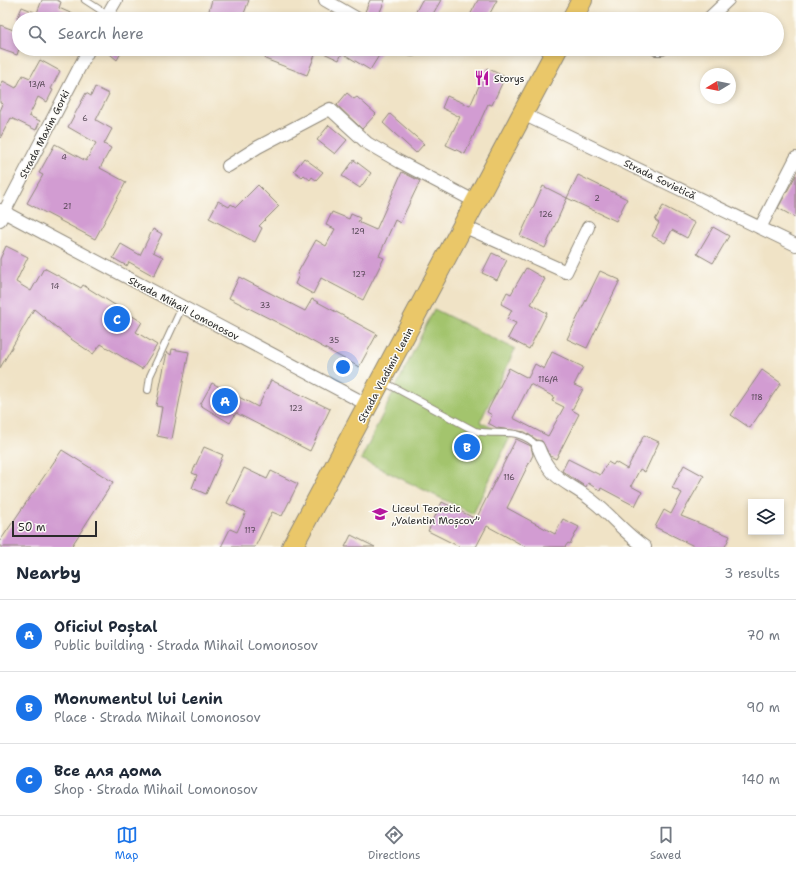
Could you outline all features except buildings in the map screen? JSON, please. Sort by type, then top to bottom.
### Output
[{"type":"main road","name":"Strada Vladimir Lenin","points":[[292,547],[382,381],[553,56]]},
{"type":"street","points":[[109,12],[116,0]]},
{"type":"street","points":[[325,0],[346,12]]},
{"type":"street","points":[[715,12],[728,0]]},
{"type":"street","name":"Strada Maxim Gorki","points":[[2,214],[85,56]]},
{"type":"street","points":[[228,166],[258,147],[330,109],[367,143],[476,202]]},
{"type":"street","name":"Strada Sovietică","points":[[524,114],[796,245]]},
{"type":"street","points":[[760,228],[796,158]]},
{"type":"street","name":"Strada Mihail Lomonosov","points":[[2,214],[182,307],[368,406]]},
{"type":"street","points":[[463,226],[566,272],[588,227]]},
{"type":"street","points":[[538,447],[548,469],[556,478],[594,502],[638,545]]},
{"type":"lane","points":[[85,0],[100,12]]},
{"type":"lane","points":[[148,390],[150,376],[182,307]]},
{"type":"lane","points":[[382,381],[475,430],[485,433],[515,433],[533,442],[538,447]]},
{"type":"green space","points":[[434,309],[515,349],[480,422],[510,437],[473,514],[361,459]]},
{"type":"place","name":"Storys","points":[[482,78]]},
{"type":"place","name":"Все для дома","points":[[117,319]]},
{"type":"place","name":"Oficiul Poștal","points":[[225,401]]},
{"type":"place","name":"Monumentul lui Lenin","points":[[467,447]]},
{"type":"place","name":"Liceul Teoretic „Valentin Moșcov”","points":[[380,514]]}]
